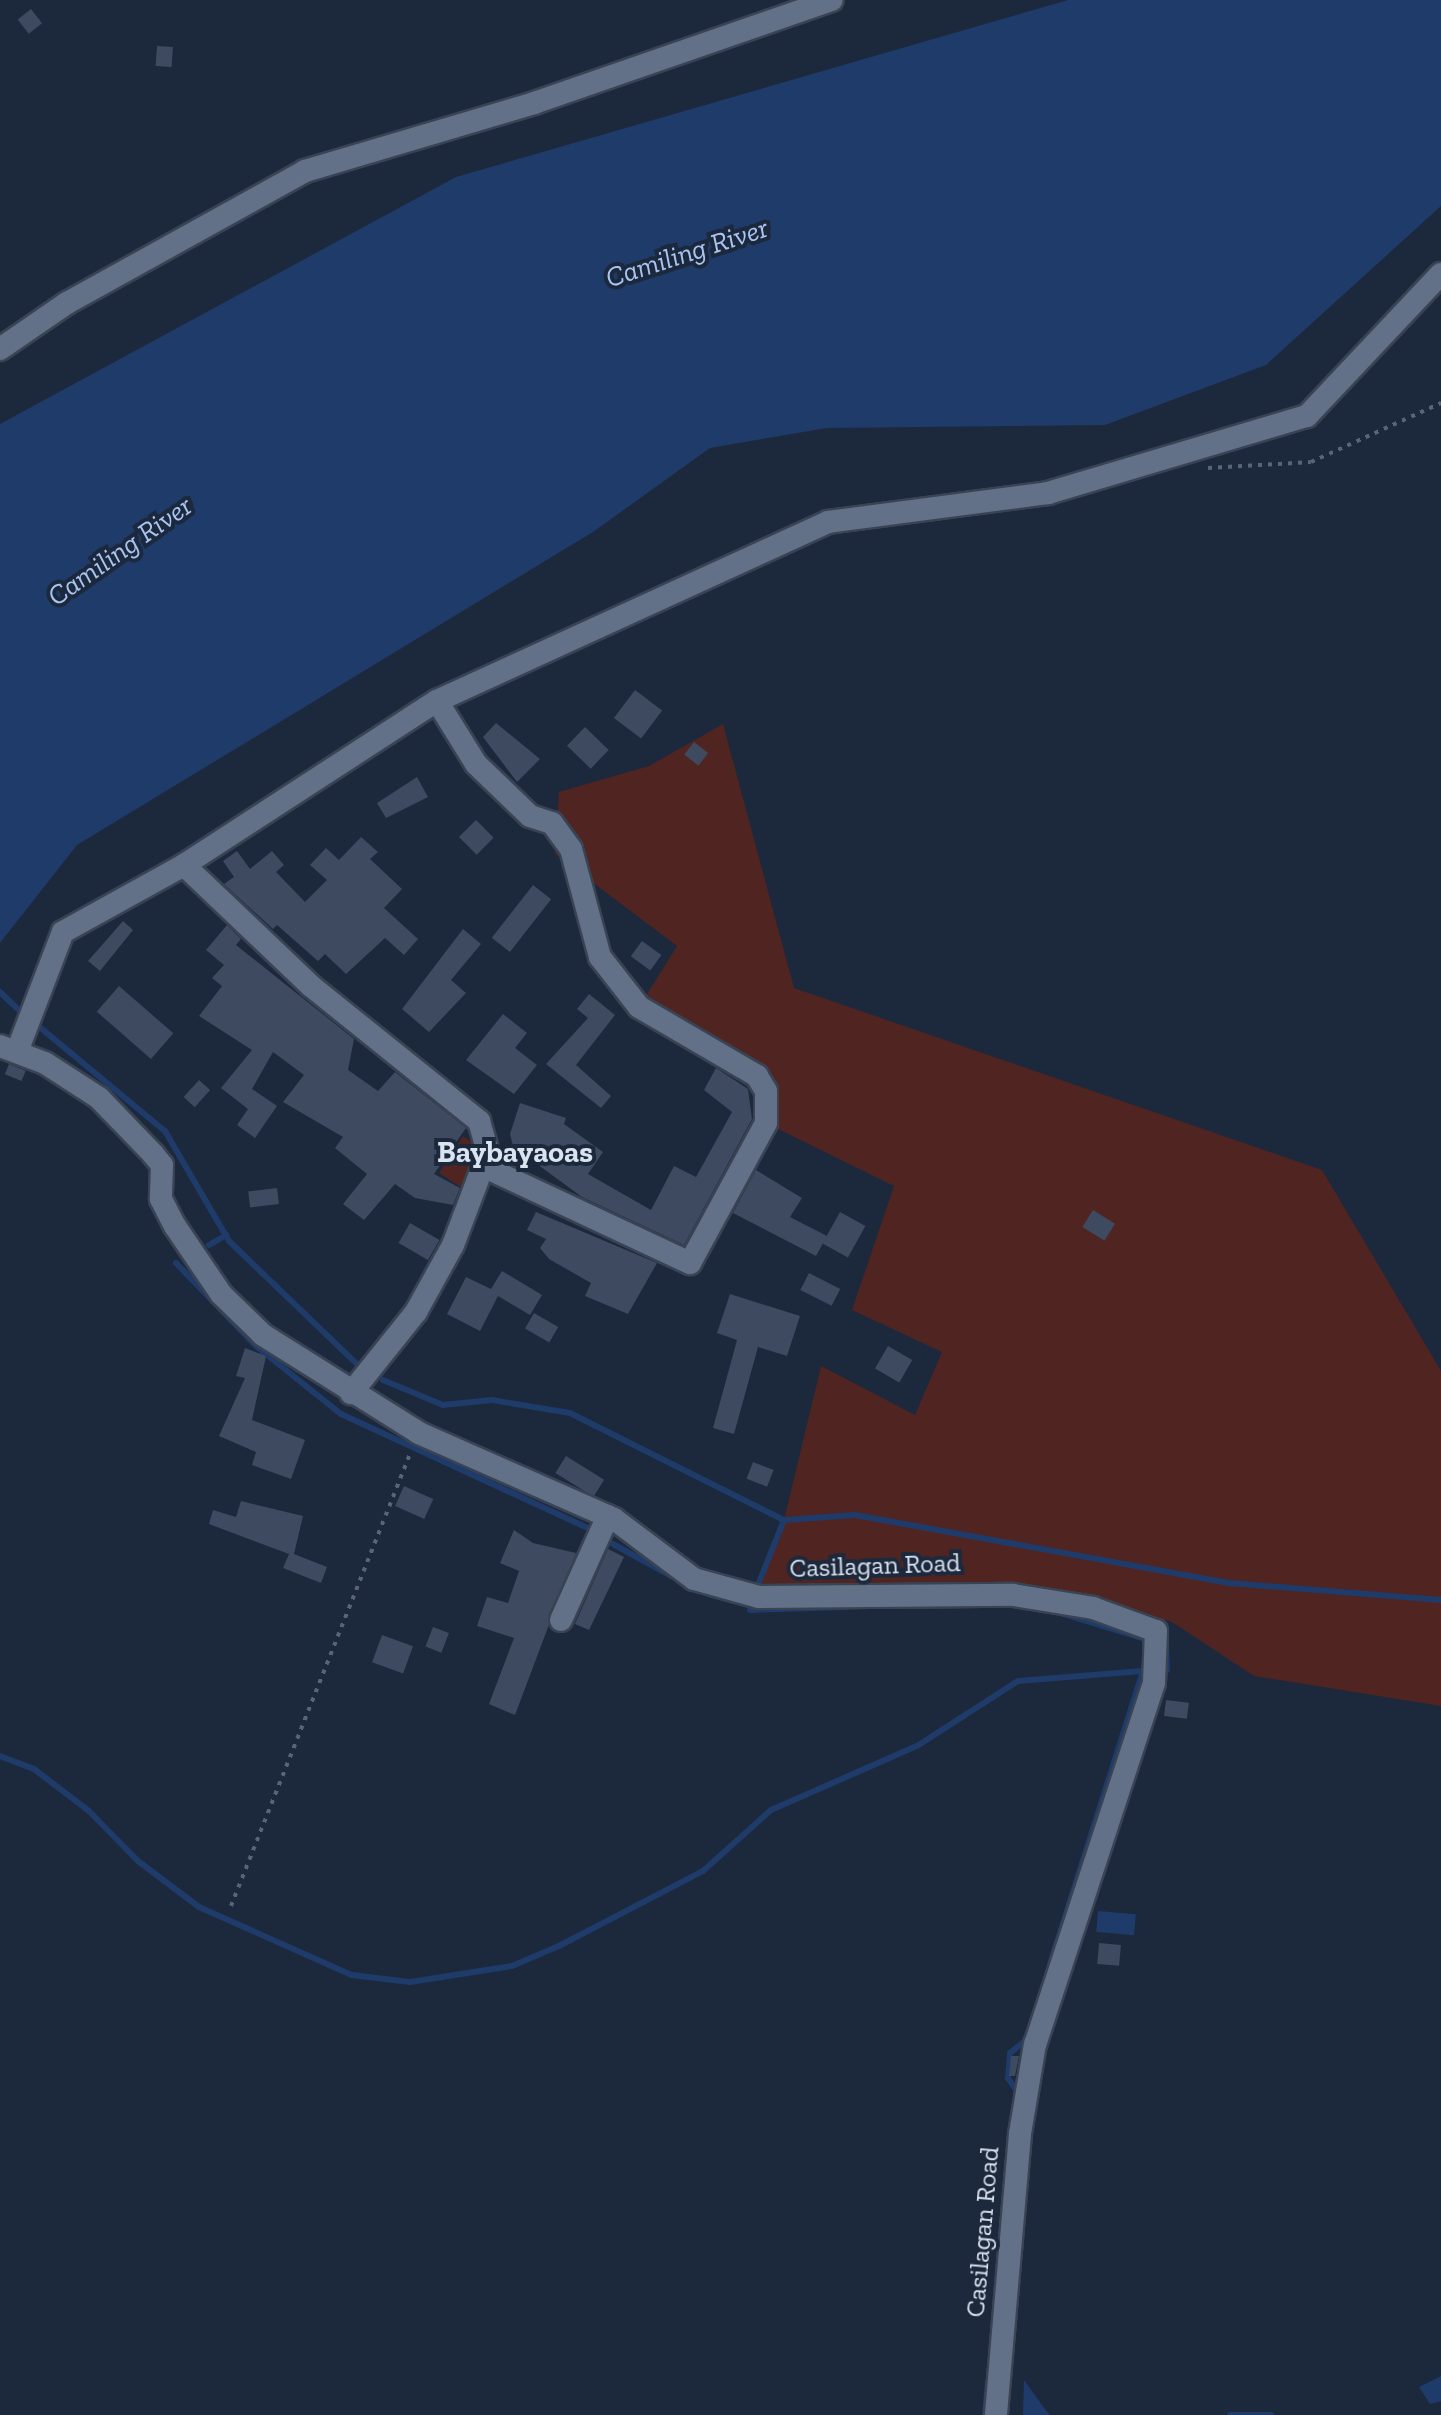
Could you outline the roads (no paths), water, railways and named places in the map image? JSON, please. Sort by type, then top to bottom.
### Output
[{"type":"street","points":[[0,349],[67,303],[305,171],[683,55],[832,0]]},
{"type":"street","points":[[9,1048],[63,932],[184,865],[437,701],[828,522],[1048,493],[1307,416],[1441,274]]},
{"type":"street","points":[[437,701],[476,764],[530,816],[552,823],[571,849],[600,957],[639,1007],[757,1076],[766,1091],[766,1123],[690,1263],[485,1167]]},
{"type":"street","points":[[184,865],[311,986],[479,1121],[485,1167],[416,1312],[351,1393]]},
{"type":"street","name":"Casilagan Road","points":[[9,1048],[99,1098],[153,1154],[162,1165],[161,1199],[221,1294],[263,1335],[419,1433],[507,1478],[608,1516],[694,1579],[731,1591],[1013,1595],[1106,1612],[1149,1627],[1160,1639],[1154,1683],[1035,2044],[1020,2134],[996,2415]]},
{"type":"street","points":[[561,1620],[608,1516]]},
{"type":"water","name":"Camiling River","points":[[1068,0],[1441,0],[1441,206],[1266,365],[1105,425],[827,428],[710,448],[593,532],[77,845],[0,943],[0,424],[456,177]]},
{"type":"water","points":[[1098,1911],[1136,1914],[1134,1935],[1096,1932]]},
{"type":"water","points":[[1441,2376],[1441,2401],[1430,2404],[1419,2387]]},
{"type":"water","points":[[1024,2380],[1047,2412],[1050,2415],[1023,2415]]},
{"type":"waterway","points":[[0,992],[20,1011]]},
{"type":"waterway","points":[[42,1029],[165,1131],[229,1241],[357,1364]]},
{"type":"waterway","points":[[209,1245],[226,1235]]},
{"type":"waterway","points":[[176,1263],[256,1346],[341,1414],[586,1527]]},
{"type":"waterway","points":[[383,1380],[443,1405],[492,1400],[570,1413],[784,1520]]},
{"type":"waterway","points":[[756,1590],[784,1520],[855,1515],[1229,1583],[1441,1600]]},
{"type":"waterway","points":[[613,1544],[680,1581]]},
{"type":"waterway","points":[[708,1594],[751,1606]]},
{"type":"waterway","points":[[750,1610],[846,1607]]},
{"type":"waterway","points":[[1060,1613],[1142,1638]]},
{"type":"waterway","points":[[1166,1643],[1167,1670]]},
{"type":"waterway","points":[[0,1756],[34,1769],[89,1811],[138,1861],[199,1907],[352,1975],[410,1982],[512,1966],[559,1946],[703,1871],[771,1810],[917,1746],[1018,1681],[1143,1671],[1050,1965]]},
{"type":"waterway","points":[[1017,2091],[1008,2078],[1010,2053],[1026,2040]]},
{"type":"waterway","points":[[985,2415],[988,2381]]},
{"type":"waterway","points":[[1230,2415],[1271,2415]]},
{"type":"district","name":"Baybayaoas","points":[[515,1152]]}]
